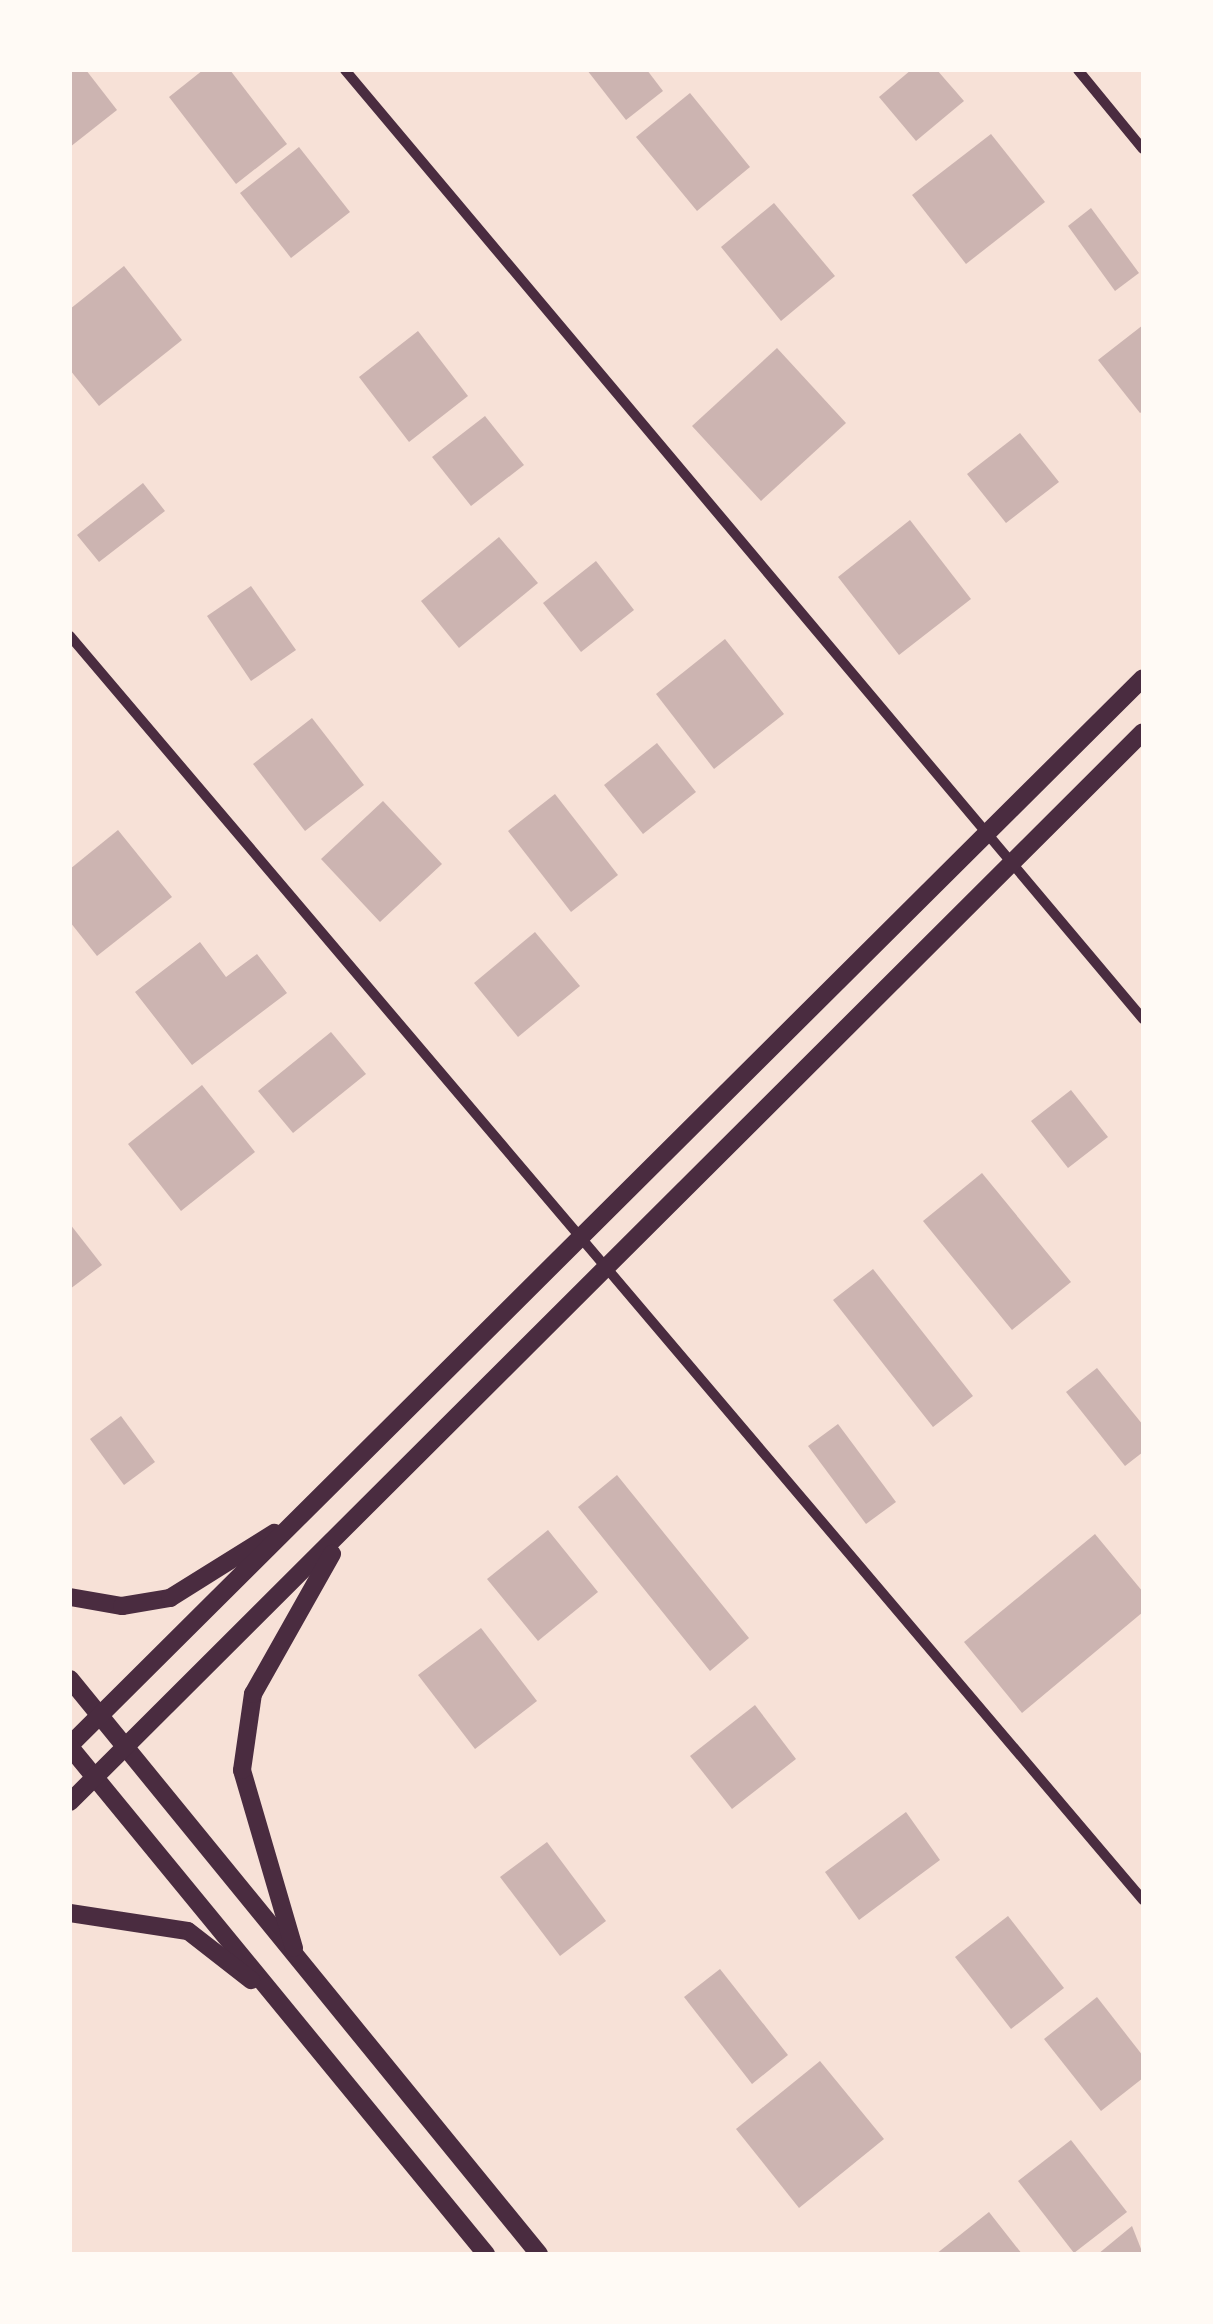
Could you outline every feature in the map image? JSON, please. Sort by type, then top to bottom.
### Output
[{"type":"street","points":[[345,70],[1143,1019]]},
{"type":"street","points":[[1078,70],[1143,149]]},
{"type":"street","points":[[70,636],[1143,1900]]},
{"type":"street","points":[[486,2254],[70,1746],[1143,678]]},
{"type":"street","points":[[70,1802],[608,1270],[1143,732]]},
{"type":"street","points":[[70,1597],[122,1606],[170,1598],[311,1508]]},
{"type":"street","points":[[305,1971],[273,1898],[242,1770],[252,1694],[352,1522]]},
{"type":"street","points":[[70,1679],[539,2254]]},
{"type":"street","points":[[70,1913],[188,1931],[277,2001]]},
{"type":"building","points":[[70,70],[86,70],[117,110],[70,147]]},
{"type":"building","points":[[203,70],[230,70],[287,144],[236,184],[169,97]]},
{"type":"building","points":[[587,70],[647,70],[663,91],[626,120]]},
{"type":"building","points":[[911,70],[937,70],[964,101],[916,141],[879,97]]},
{"type":"building","points":[[690,93],[750,167],[697,211],[636,137]]},
{"type":"building","points":[[991,134],[1045,202],[966,264],[912,195]]},
{"type":"building","points":[[299,147],[350,212],[291,258],[240,193]]},
{"type":"building","points":[[774,203],[835,276],[781,321],[721,247]]},
{"type":"building","points":[[1091,208],[1139,273],[1115,291],[1068,226]]},
{"type":"building","points":[[124,266],[182,340],[99,406],[70,370],[70,309]]},
{"type":"building","points":[[1143,325],[1143,411],[1140,413],[1098,360]]},
{"type":"building","points":[[418,331],[468,396],[409,442],[359,377]]},
{"type":"building","points":[[777,348],[846,423],[761,501],[692,426]]},
{"type":"building","points":[[485,416],[524,465],[471,506],[432,457]]},
{"type":"building","points":[[1020,433],[1059,482],[1006,523],[967,474]]},
{"type":"building","points":[[143,483],[165,511],[99,562],[77,535]]},
{"type":"building","points":[[910,520],[971,599],[899,655],[838,577]]},
{"type":"building","points":[[499,537],[538,583],[459,648],[421,601]]},
{"type":"building","points":[[596,561],[634,610],[581,652],[543,603]]},
{"type":"building","points":[[251,586],[296,650],[251,681],[207,616]]},
{"type":"building","points":[[725,639],[784,714],[714,769],[656,694]]},
{"type":"building","points":[[312,718],[364,785],[305,831],[253,764]]},
{"type":"building","points":[[657,743],[696,792],[643,834],[604,785]]},
{"type":"building","points":[[555,794],[618,875],[571,912],[508,831]]},
{"type":"building","points":[[383,801],[442,864],[380,922],[321,859]]},
{"type":"building","points":[[118,830],[172,897],[97,956],[70,922],[70,869]]},
{"type":"building","points":[[535,932],[580,986],[518,1037],[474,983]]},
{"type":"building","points":[[200,942],[226,977],[257,954],[287,993],[192,1065],[135,992]]},
{"type":"building","points":[[331,1032],[366,1074],[293,1133],[258,1091]]},
{"type":"building","points":[[202,1085],[255,1152],[181,1211],[128,1144]]},
{"type":"building","points":[[1071,1090],[1108,1137],[1068,1168],[1031,1121]]},
{"type":"building","points":[[982,1173],[1071,1282],[1012,1330],[923,1221]]},
{"type":"building","points":[[70,1224],[102,1265],[70,1289]]},
{"type":"building","points":[[873,1269],[973,1396],[933,1427],[833,1300]]},
{"type":"building","points":[[1097,1368],[1143,1425],[1143,1452],[1125,1466],[1066,1392]]},
{"type":"building","points":[[121,1416],[155,1462],[124,1485],[90,1439]]},
{"type":"building","points":[[838,1424],[896,1502],[866,1524],[808,1446]]},
{"type":"building","points":[[617,1475],[749,1638],[710,1671],[578,1507]]},
{"type":"building","points":[[548,1530],[598,1592],[538,1641],[487,1579]]},
{"type":"building","points":[[1095,1534],[1143,1592],[1143,1612],[1022,1713],[964,1642]]},
{"type":"building","points":[[481,1628],[537,1701],[475,1749],[418,1675]]},
{"type":"building","points":[[755,1705],[796,1759],[732,1809],[690,1756]]},
{"type":"building","points":[[906,1812],[940,1860],[859,1920],[825,1872]]},
{"type":"building","points":[[547,1842],[606,1921],[560,1956],[500,1877]]},
{"type":"building","points":[[1008,1916],[1064,1988],[1011,2029],[955,1957]]},
{"type":"building","points":[[720,1969],[788,2055],[752,2084],[684,1997]]},
{"type":"building","points":[[1097,1997],[1143,2056],[1143,2078],[1101,2111],[1044,2039]]},
{"type":"building","points":[[820,2061],[884,2139],[799,2208],[736,2129]]},
{"type":"building","points":[[1071,2140],[1127,2212],[1074,2253],[1018,2181]]},
{"type":"building","points":[[989,2212],[1022,2254],[936,2254]]},
{"type":"building","points":[[1132,2226],[1143,2254],[1098,2254]]}]
